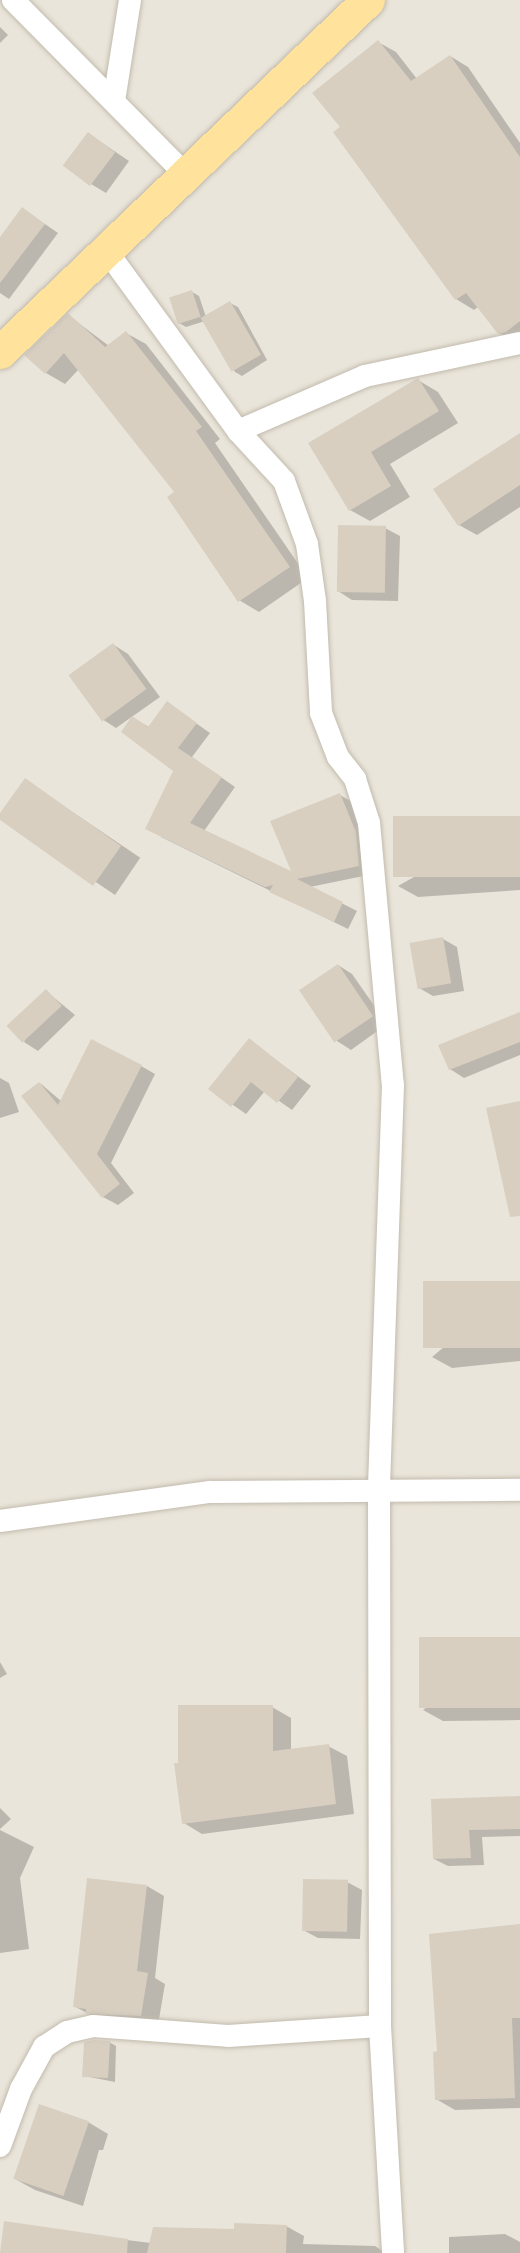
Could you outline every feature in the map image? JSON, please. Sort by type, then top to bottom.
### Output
[{"type":"main road","points":[[0,352],[368,0]]},
{"type":"street","points":[[13,0],[184,174]]},
{"type":"street","points":[[114,101],[130,0]]},
{"type":"street","points":[[106,250],[238,431],[284,481],[307,544],[321,713],[338,758],[355,779],[369,823],[393,1084],[379,1493],[380,2026],[393,2253]]},
{"type":"street","points":[[238,431],[365,376],[520,343]]},
{"type":"street","points":[[0,1521],[210,1492],[379,1493],[520,1490]]},
{"type":"street","points":[[0,2146],[21,2089],[44,2047],[67,2032],[93,2026],[228,2036],[380,2026]]},
{"type":"shaded area","points":[[0,0],[520,0],[520,2253],[0,2253]]},
{"type":"building","points":[[378,40],[411,81],[450,55],[520,157],[520,321],[506,332],[498,334],[466,293],[455,300],[333,132],[340,127],[312,93]]},
{"type":"building","points":[[88,132],[115,152],[90,186],[63,166]]},
{"type":"building","points":[[22,207],[45,224],[0,283],[0,237]]},
{"type":"building","points":[[192,290],[201,317],[178,324],[169,297]]},
{"type":"building","points":[[230,301],[261,355],[232,372],[201,318]]},
{"type":"building","points":[[68,313],[105,347],[126,331],[202,427],[196,431],[290,567],[238,602],[167,497],[174,492],[64,353],[45,374],[24,355]]},
{"type":"building","points":[[418,378],[439,411],[371,452],[391,486],[349,511],[308,443]]},
{"type":"building","points":[[520,433],[520,485],[458,526],[433,489]]},
{"type":"building","points":[[338,525],[386,526],[385,593],[337,592]]},
{"type":"building","points":[[113,643],[147,689],[102,721],[69,675]]},
{"type":"building","points":[[167,701],[197,723],[178,748],[222,777],[190,823],[291,871],[270,821],[340,793],[356,832],[359,866],[297,879],[343,902],[334,922],[269,892],[273,885],[265,887],[145,829],[173,771],[121,732],[132,716],[148,727]]},
{"type":"building","points":[[25,778],[121,846],[93,886],[0,820],[0,813]]},
{"type":"building","points":[[393,816],[520,816],[520,877],[393,877]]},
{"type":"building","points":[[443,937],[451,983],[418,989],[410,943]]},
{"type":"building","points":[[338,964],[373,1016],[334,1043],[299,990]]},
{"type":"building","points":[[46,989],[62,1006],[22,1043],[7,1026]]},
{"type":"building","points":[[520,1012],[520,1042],[449,1070],[438,1045]]},
{"type":"building","points":[[249,1038],[298,1077],[277,1103],[251,1082],[231,1107],[208,1089]]},
{"type":"building","points":[[91,1039],[142,1065],[97,1154],[120,1184],[102,1198],[21,1096],[39,1082],[58,1105]]},
{"type":"building","points":[[520,1101],[520,1216],[510,1217],[486,1108]]},
{"type":"building","points":[[423,1281],[520,1281],[520,1348],[423,1348]]},
{"type":"building","points":[[419,1637],[520,1637],[520,1708],[419,1708]]},
{"type":"building","points":[[178,1705],[273,1705],[273,1751],[329,1744],[336,1804],[182,1824],[174,1763],[178,1763]]},
{"type":"building","points":[[520,1796],[520,1829],[469,1830],[471,1858],[433,1859],[431,1799]]},
{"type":"building","points":[[87,1878],[147,1885],[137,1971],[148,1973],[141,2016],[86,2014],[86,2009],[73,2007]]},
{"type":"building","points":[[303,1879],[348,1880],[347,1932],[302,1931]]},
{"type":"building","points":[[520,1924],[520,2018],[512,2018],[515,2098],[435,2100],[433,2052],[437,2051],[429,1934]]},
{"type":"building","points":[[110,2041],[108,2078],[82,2077],[84,2042]]},
{"type":"building","points":[[39,2104],[89,2121],[63,2196],[13,2179]]},
{"type":"building","points":[[4,2221],[128,2239],[127,2253],[0,2253]]},
{"type":"building","points":[[234,2223],[287,2225],[286,2253],[147,2253],[153,2227],[234,2229]]}]
